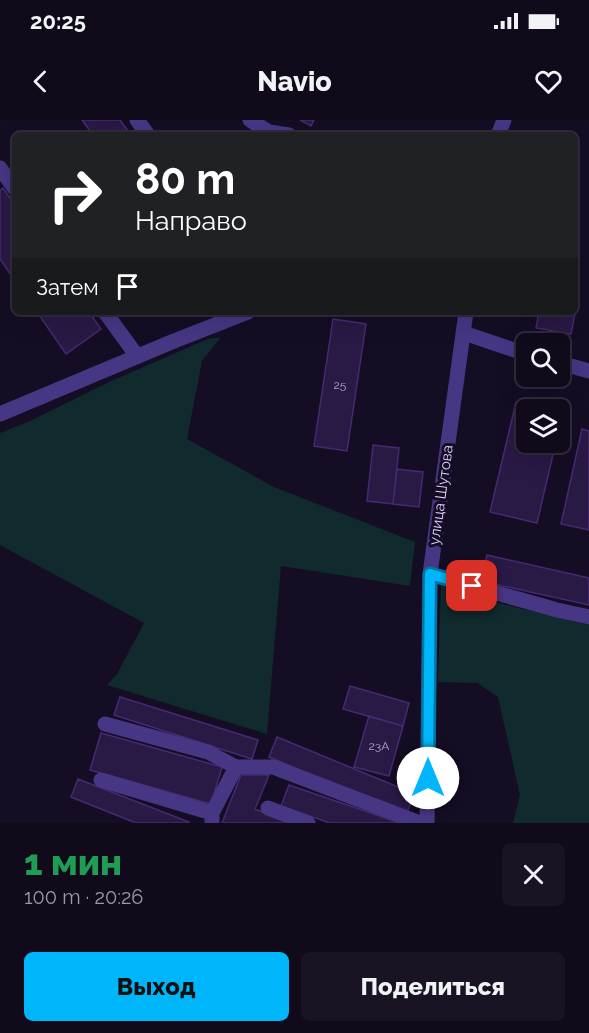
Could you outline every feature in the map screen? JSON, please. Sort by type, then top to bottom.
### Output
[{"type":"street","points":[[250,120],[269,132]]},
{"type":"street","points":[[0,168],[12,185]]},
{"type":"street","points":[[107,315],[137,356]]},
{"type":"street","points":[[0,414],[240,315]]},
{"type":"street","name":"улица Шутова","points":[[427,823],[430,574],[466,315]]},
{"type":"street","points":[[464,333],[516,351]]},
{"type":"street","points":[[570,366],[589,371]]},
{"type":"street","points":[[430,574],[557,610],[589,616]]},
{"type":"street","points":[[105,724],[208,752],[236,767],[273,767],[420,823]]},
{"type":"street","points":[[101,780],[212,818],[236,767]]},
{"type":"street","points":[[268,808],[308,823]]},
{"type":"green space","points":[[221,337],[202,361],[187,439],[274,487],[415,542],[410,586],[281,566],[267,734],[107,685],[117,674],[144,623],[0,545],[0,433],[30,421],[109,382],[208,339]]},
{"type":"green space","points":[[441,585],[478,598],[589,625],[589,823],[513,823],[520,795],[498,697],[477,683],[438,682]]},
{"type":"building","points":[[82,120],[120,120],[129,132],[91,132]]},
{"type":"building","points":[[300,120],[314,120],[311,126]]},
{"type":"building","points":[[3,188],[12,201],[12,277],[0,259],[0,190]]},
{"type":"building","points":[[39,315],[91,315],[101,329],[66,354]]},
{"type":"building","points":[[538,315],[575,315],[571,334],[536,328]]},
{"type":"building","points":[[333,319],[366,324],[347,451],[314,446]]},
{"type":"building","points":[[516,402],[516,453],[553,453],[537,523],[490,512]]},
{"type":"building","points":[[582,429],[589,431],[589,530],[561,524]]},
{"type":"building","points":[[373,445],[399,448],[393,504],[367,501]]},
{"type":"building","points":[[397,469],[423,472],[419,507],[393,504]]},
{"type":"building","points":[[487,555],[589,578],[589,605],[481,581]]},
{"type":"building","points":[[350,686],[409,703],[403,726],[343,709]]},
{"type":"building","points":[[120,697],[258,740],[252,759],[114,715]]},
{"type":"building","points":[[369,716],[403,726],[389,776],[354,767]]},
{"type":"building","points":[[101,733],[222,767],[211,804],[90,770]]},
{"type":"building","points":[[277,737],[415,794],[406,814],[269,757]]},
{"type":"building","points":[[241,775],[269,775],[255,809],[289,823],[222,823]]},
{"type":"building","points":[[78,779],[189,823],[136,823],[71,797]]},
{"type":"building","points":[[289,785],[400,823],[330,823],[281,806]]},
{"type":"route","points":[[428,778],[430,574],[472,586]]}]
